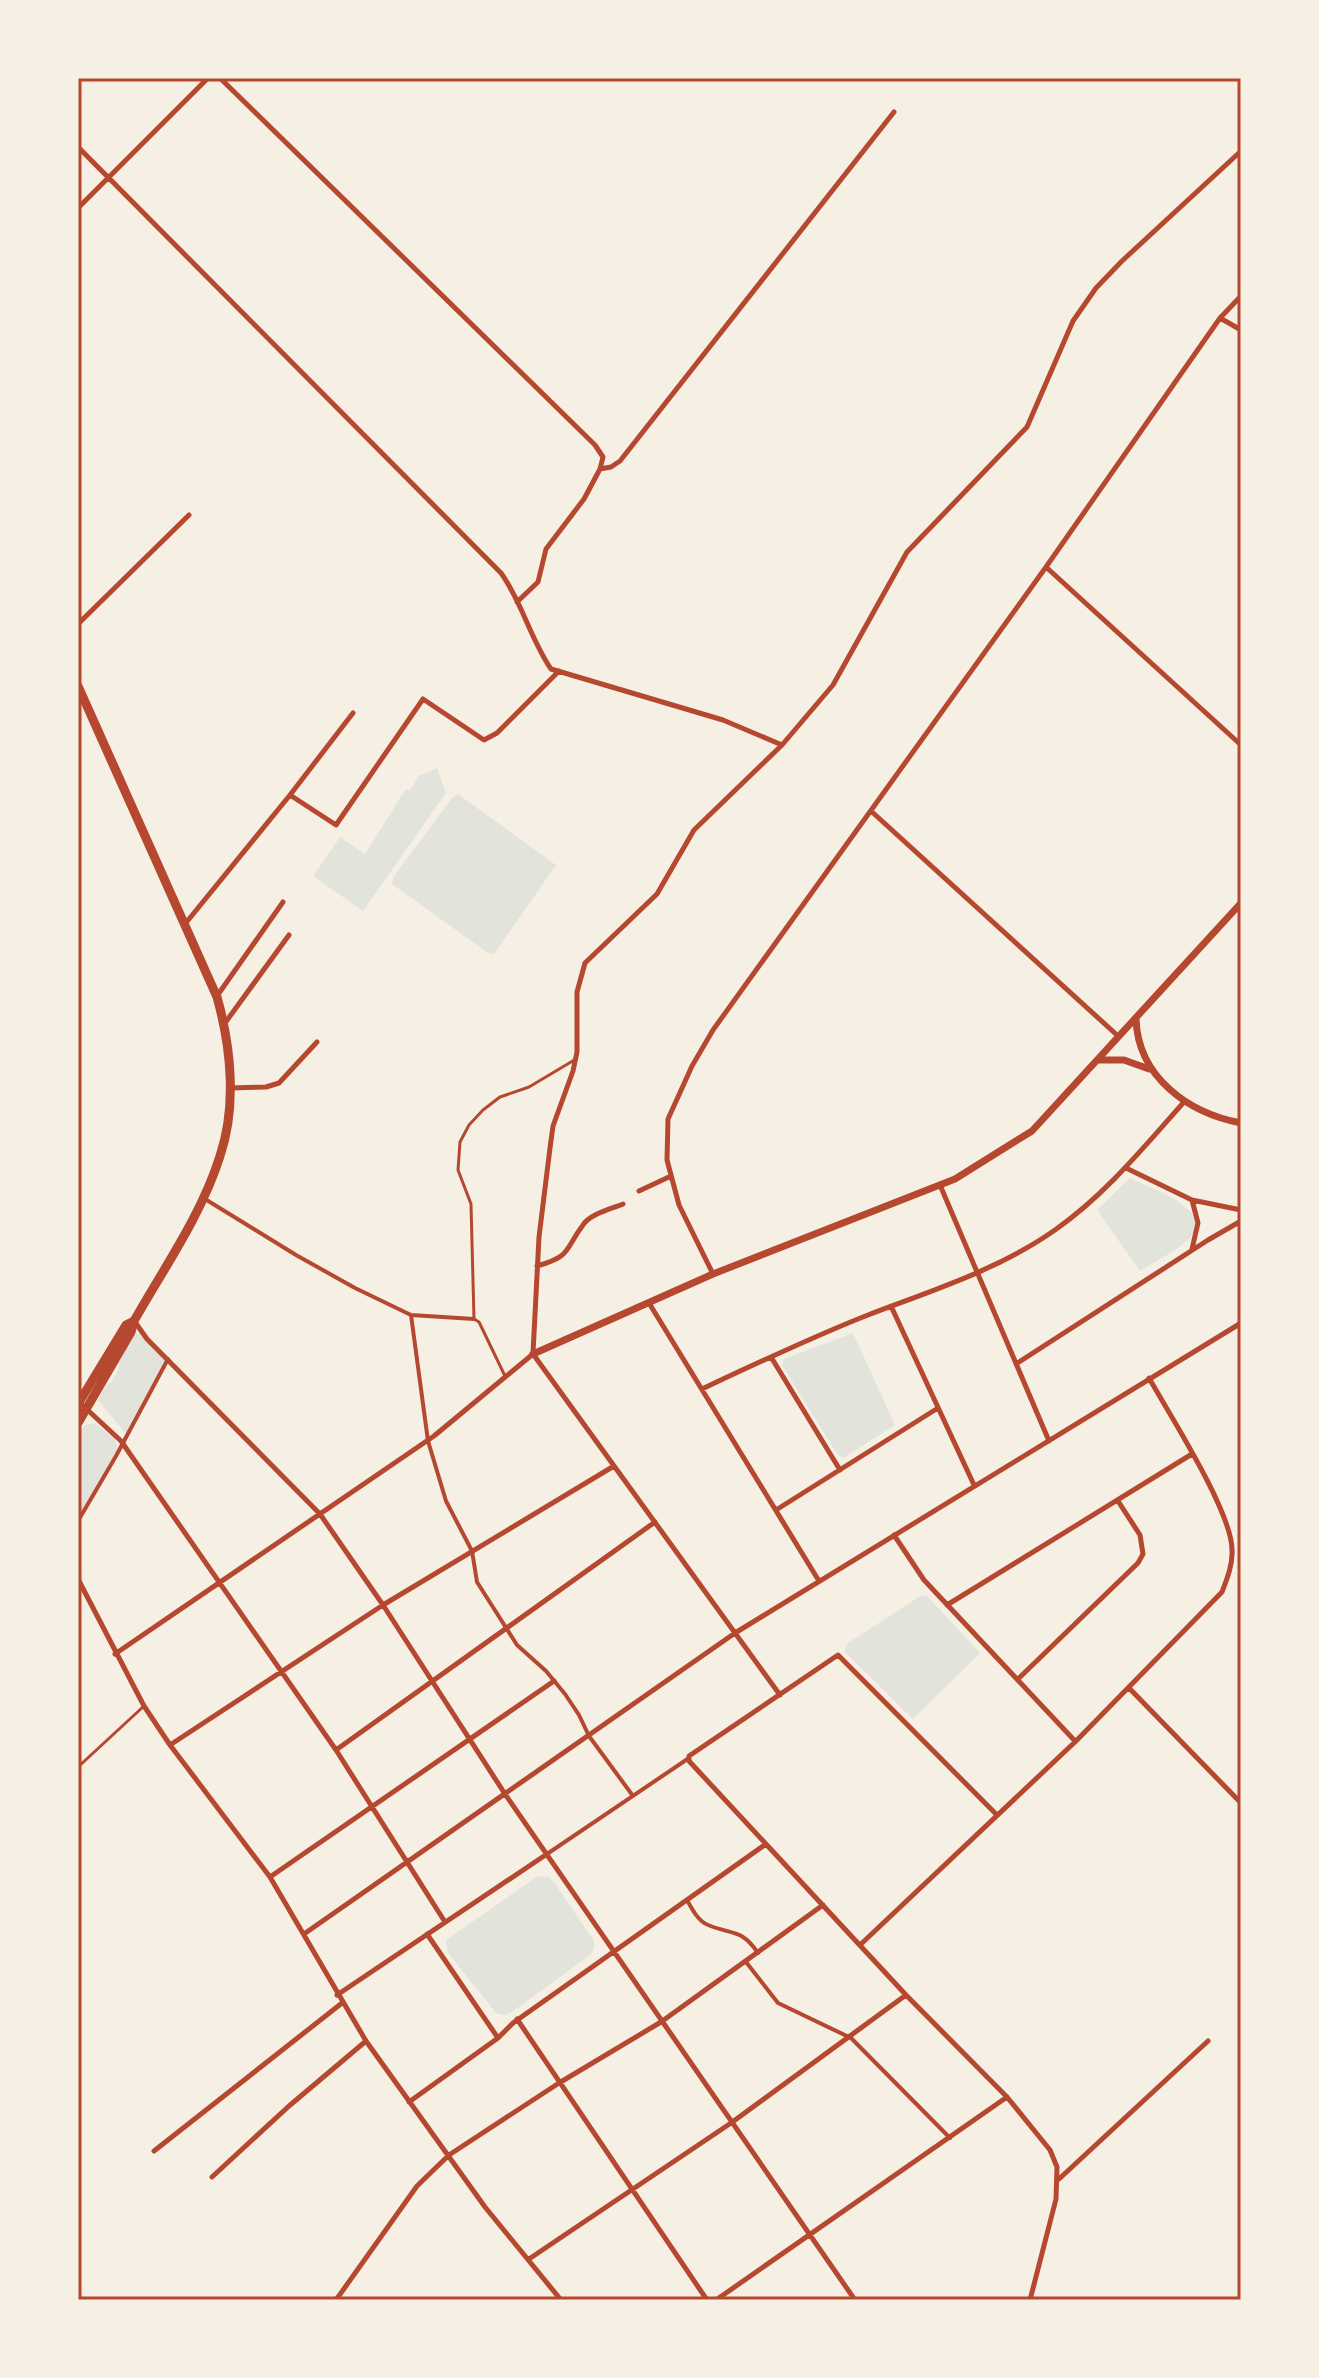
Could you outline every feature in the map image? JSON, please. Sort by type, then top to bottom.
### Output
[{"type":"main road","points":[[78,686],[217,997],[224,1024],[229,1088],[228,1124],[221,1155],[203,1197],[134,1321],[131,1332],[81,1405],[78,1423]]},
{"type":"street","points":[[78,208],[208,78]]},
{"type":"street","points":[[220,78],[326,184],[399,251],[595,445],[603,457],[584,499],[546,549],[538,582],[517,602]]},
{"type":"street","points":[[600,469],[620,461],[894,112]]},
{"type":"street","points":[[78,147],[501,573],[512,589],[536,648],[551,669],[723,720],[782,745]]},
{"type":"street","points":[[780,1695],[533,1354],[537,1266],[553,1126],[576,1059],[577,992],[585,963],[657,894],[694,830],[782,745],[833,685],[907,552],[1027,427],[1073,321],[1096,288],[1241,151]]},
{"type":"street","points":[[713,1274],[679,1205],[667,1160],[668,1119],[692,1066],[713,1030],[1046,567],[1220,318],[1241,296]]},
{"type":"street","points":[[1220,318],[1241,330]]},
{"type":"street","points":[[78,624],[189,515]]},
{"type":"street","points":[[1046,567],[1241,745]]},
{"type":"street","points":[[290,795],[336,825],[423,699],[484,740],[492,737],[559,671]]},
{"type":"street","points":[[184,926],[353,713]]},
{"type":"street","points":[[871,811],[1119,1037]]},
{"type":"street","points":[[217,997],[283,902]]},
{"type":"street","points":[[114,1654],[428,1441],[533,1354],[713,1274],[955,1179],[1032,1131],[1241,903]]},
{"type":"street","points":[[224,1024],[289,935]]},
{"type":"street","points":[[1136,1019],[1138,1044],[1151,1070],[1184,1102],[1197,1110],[1241,1123]]},
{"type":"street","points":[[229,1088],[266,1087],[279,1083],[317,1042]]},
{"type":"street","points":[[1098,1060],[1124,1060],[1151,1070]]},
{"type":"street","points":[[702,1389],[891,1306],[978,1275],[1056,1229],[1126,1168],[1184,1102]]},
{"type":"street","points":[[1126,1168],[1192,1200],[1241,1210]]},
{"type":"street","points":[[639,1191],[671,1176]]},
{"type":"street","points":[[940,1185],[1049,1441]]},
{"type":"street","points":[[203,1197],[296,1255],[411,1315],[474,1319]]},
{"type":"street","points":[[1192,1200],[1198,1223],[1192,1250]]},
{"type":"street","points":[[537,1266],[558,1260],[571,1247],[589,1219],[623,1204]]},
{"type":"street","points":[[1016,1364],[1241,1221]]},
{"type":"street","points":[[649,1302],[819,1581]]},
{"type":"street","points":[[891,1306],[974,1485]]},
{"type":"street","points":[[411,1315],[428,1441],[446,1501],[472,1551],[477,1582],[517,1645],[554,1681],[633,1796]]},
{"type":"street","points":[[134,1321],[147,1339],[320,1514],[505,1794],[855,2300]]},
{"type":"street","points":[[304,1934],[735,1633],[1241,1323]]},
{"type":"street","points":[[771,1357],[840,1470]]},
{"type":"street","points":[[78,1521],[168,1359]]},
{"type":"street","points":[[860,1945],[1076,1741],[1222,1592],[1233,1551],[1230,1530],[1149,1378]]},
{"type":"street","points":[[81,1405],[123,1443],[336,1750],[445,1922]]},
{"type":"street","points":[[776,1510],[938,1408]]},
{"type":"street","points":[[947,1605],[1192,1454]]},
{"type":"street","points":[[170,1745],[383,1605],[614,1466]]},
{"type":"street","points":[[1018,1679],[1138,1563],[1143,1554],[1140,1535],[1118,1501]]},
{"type":"street","points":[[336,1750],[655,1522]]},
{"type":"street","points":[[894,1535],[924,1580],[1076,1741]]},
{"type":"street","points":[[78,1579],[114,1654],[144,1706],[270,1877],[366,2041],[485,2207],[561,2300]]},
{"type":"street","points":[[337,1995],[838,1655],[996,1814]]},
{"type":"street","points":[[270,1877],[554,1681]]},
{"type":"street","points":[[1129,1688],[1241,1803]]},
{"type":"street","points":[[689,1758],[906,1995],[1007,2097],[1050,2150],[1058,2180],[1056,2199],[1030,2300]]},
{"type":"street","points":[[409,2102],[498,2038],[517,2019],[766,1844]]},
{"type":"street","points":[[687,1900],[706,1925],[741,1934],[758,1953]]},
{"type":"street","points":[[336,2300],[417,2186],[449,2155],[559,2083],[661,2022],[823,1905]]},
{"type":"street","points":[[427,1934],[498,2038]]},
{"type":"street","points":[[746,1962],[778,2003],[851,2038],[950,2138]]},
{"type":"street","points":[[529,2259],[731,2123],[906,1995]]},
{"type":"street","points":[[154,2151],[342,2003]]},
{"type":"street","points":[[517,2019],[707,2300]]},
{"type":"street","points":[[212,2177],[366,2041]]},
{"type":"street","points":[[1058,2180],[1208,2041]]},
{"type":"street","points":[[716,2300],[1007,2097]]},
{"type":"lane","points":[[505,1376],[479,1322],[474,1319],[471,1204],[458,1170],[460,1142],[469,1125],[500,1097],[529,1087],[576,1059]]},
{"type":"lane","points":[[78,1767],[144,1706]]},
{"type":"shaded area","points":[[437,768],[446,793],[363,911],[313,876],[340,837],[365,854],[406,789],[410,790],[419,776]]},
{"type":"shaded area","points":[[458,794],[556,865],[494,954],[488,953],[392,884],[394,876]]},
{"type":"shaded area","points":[[1130,1178],[1177,1201],[1195,1219],[1195,1229],[1188,1240],[1140,1271],[1097,1210]]},
{"type":"shaded area","points":[[139,1333],[166,1361],[126,1434],[98,1400],[118,1370],[134,1334]]},
{"type":"shaded area","points":[[853,1333],[895,1425],[843,1458],[837,1454],[782,1365],[784,1359]]},
{"type":"shaded area","points":[[94,1423],[115,1439],[118,1451],[78,1517],[78,1436],[85,1425]]},
{"type":"shaded area","points":[[922,1595],[927,1596],[980,1653],[913,1719],[845,1649],[848,1643]]},
{"type":"shaded area","points":[[538,1876],[548,1877],[554,1882],[594,1941],[594,1949],[512,2012],[505,2015],[496,2013],[448,1953],[446,1940]]}]
